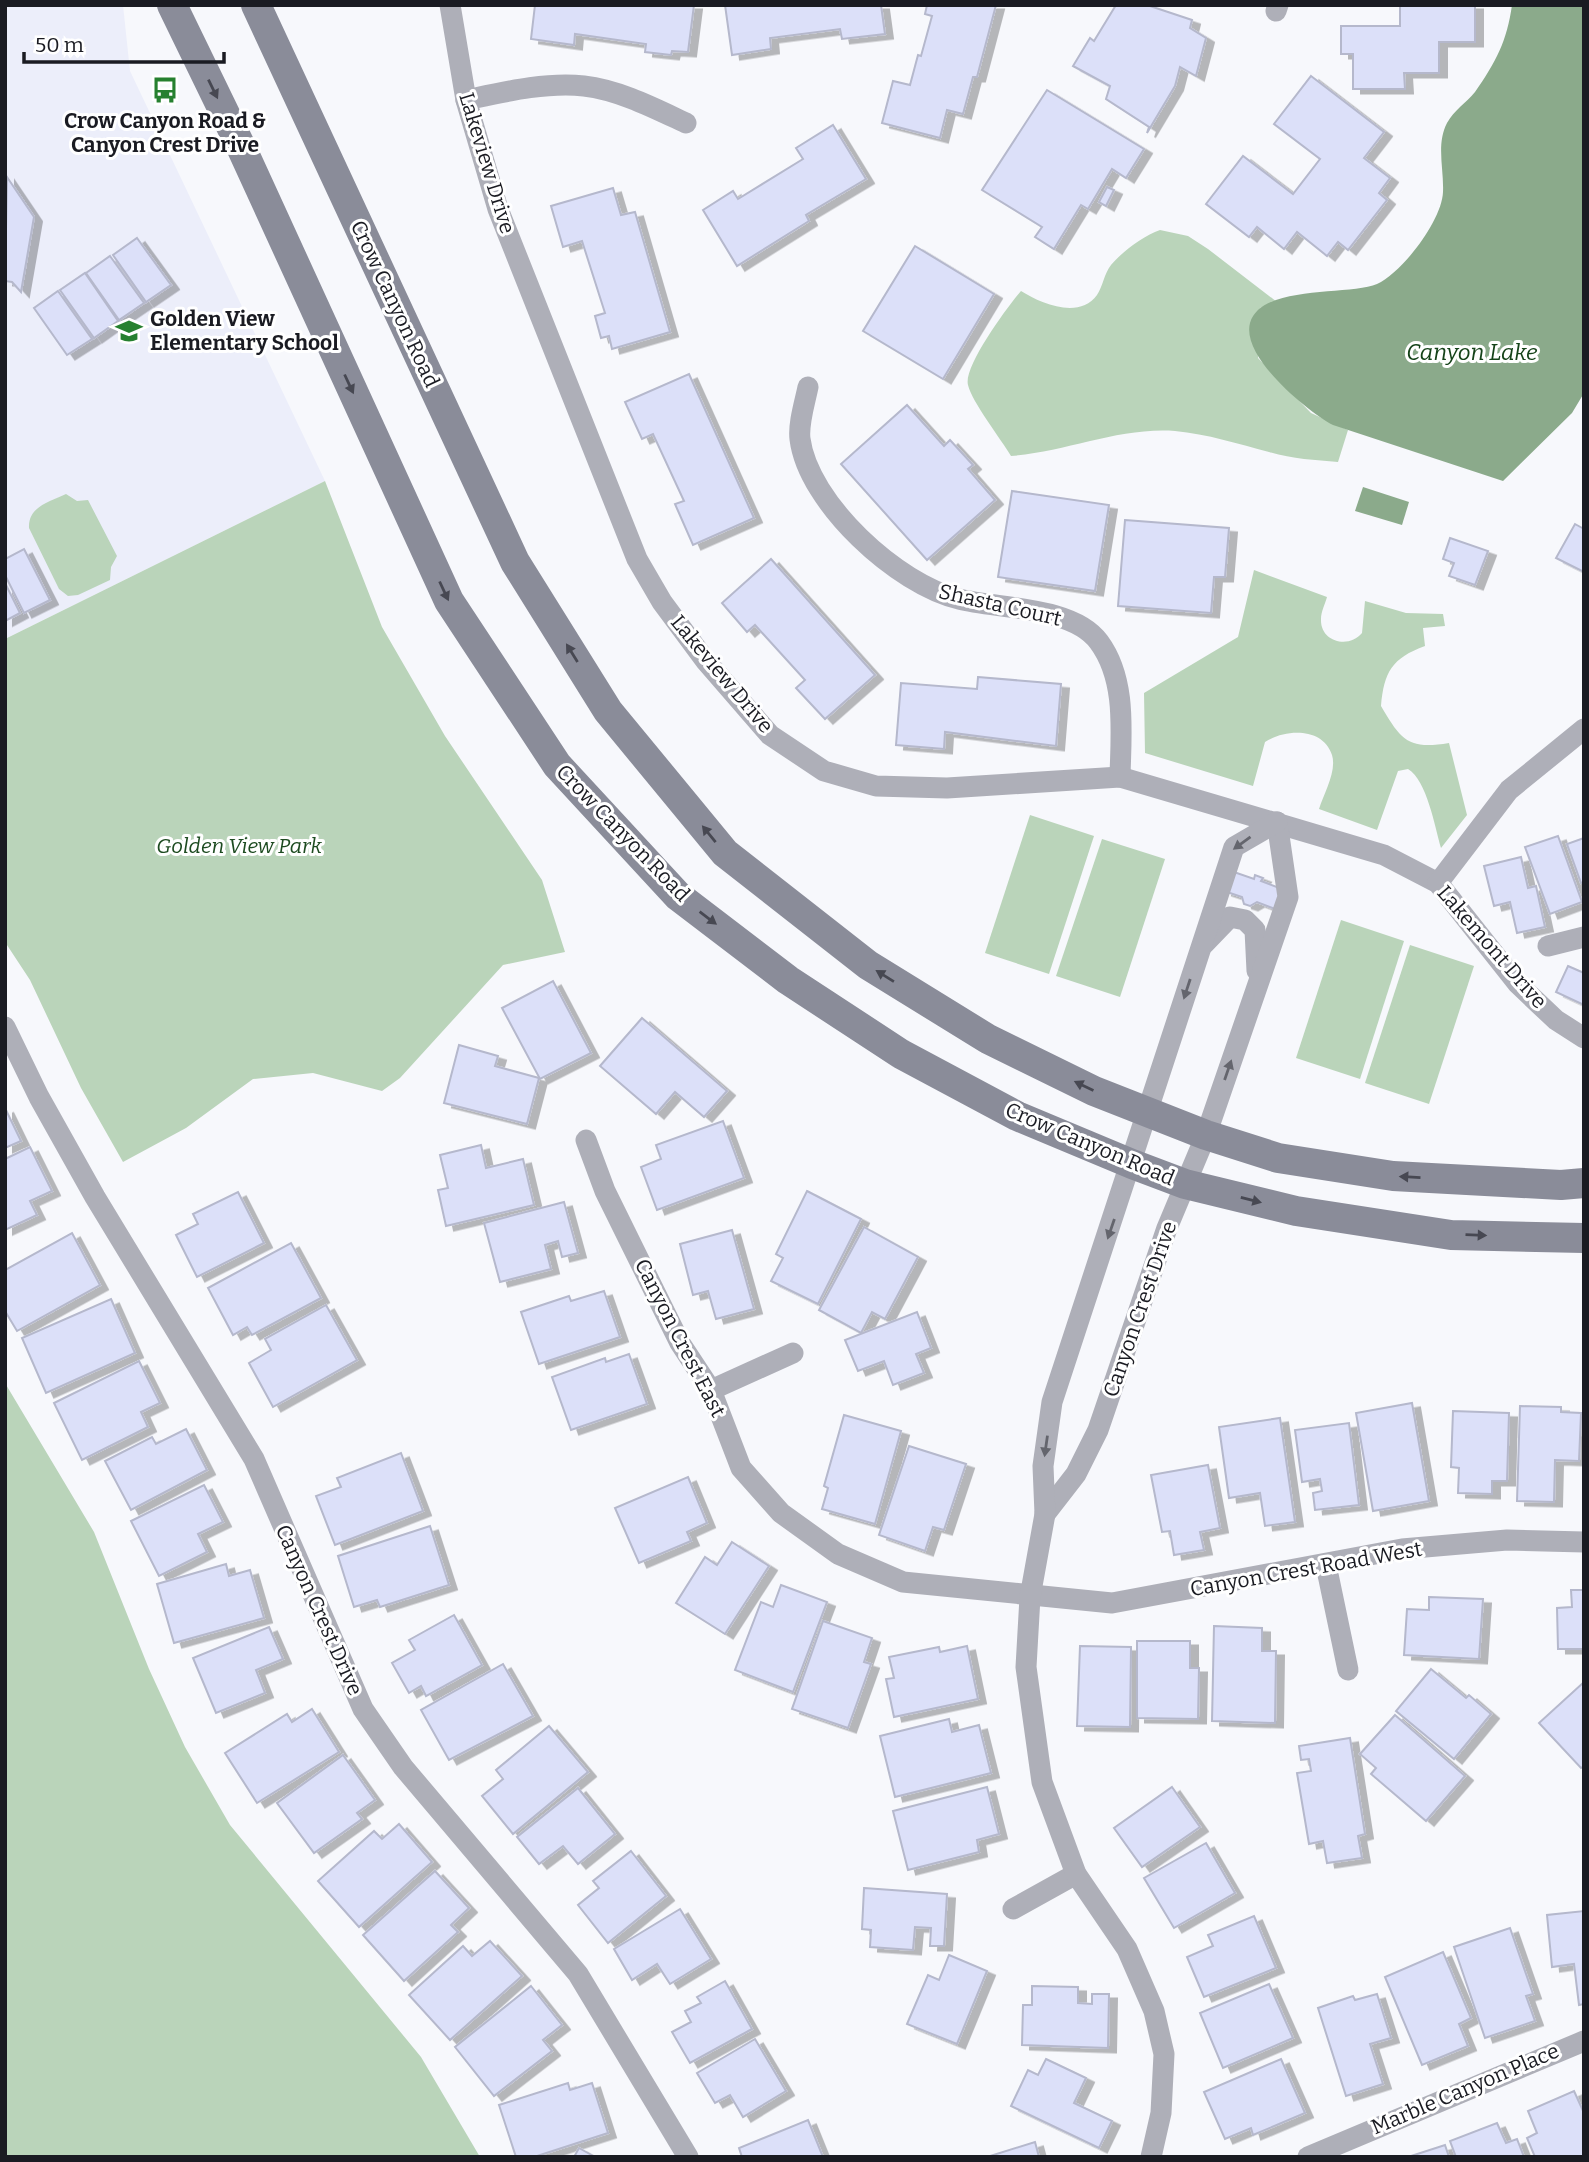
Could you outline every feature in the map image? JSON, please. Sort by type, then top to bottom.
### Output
[{"type":"main road","name":"Crow Canyon Road","points":[[172,5],[242,149],[449,601],[557,765],[678,895],[788,979],[913,1060],[1017,1116],[1132,1164],[1185,1184],[1296,1211],[1451,1234],[1584,1238]]},
{"type":"main road","name":"Crow Canyon Road","points":[[256,5],[515,562],[608,711],[725,853],[868,965],[988,1039],[1094,1091],[1206,1135],[1278,1158],[1393,1176],[1561,1185],[1584,1183]]},
{"type":"street","name":"Lakeview Drive","points":[[450,5],[466,100],[498,209],[637,559],[662,602],[705,660],[771,735],[824,771],[876,786],[947,788],[1120,777],[1277,822]]},
{"type":"street","points":[[466,100],[525,88],[584,86],[643,103],[686,123]]},
{"type":"street","name":"Shasta Court","points":[[808,387],[799,437],[810,475],[839,514],[872,547],[914,582],[957,599],[1069,620],[1098,641],[1115,677],[1121,711],[1120,777]]},
{"type":"street","points":[[1438,883],[1509,790],[1584,729]]},
{"type":"street","name":"Canyon Crest Drive","points":[[1045,1514],[1076,1474],[1098,1430],[1185,1184],[1206,1135],[1288,897],[1277,822],[1234,847],[1052,1402],[1044,1466],[1045,1514],[1030,1597],[1026,1667],[1042,1782],[1076,1874],[1127,1949],[1154,2011],[1164,2054],[1161,2113],[1151,2157]]},
{"type":"street","name":"Lakemont Drive","points":[[1277,822],[1384,855],[1438,883],[1518,984],[1556,1020],[1584,1038]]},
{"type":"street","points":[[1200,948],[1230,917],[1245,920],[1255,930],[1258,983]]},
{"type":"street","points":[[1548,946],[1584,937]]},
{"type":"street","name":"Canyon Crest Drive","points":[[5,1027],[39,1097],[95,1197],[254,1459],[363,1709],[403,1767],[578,1974],[688,2157]]},
{"type":"street","name":"Canyon Crest East","points":[[586,1140],[605,1191],[674,1331],[711,1390],[741,1468],[781,1513],[838,1554],[903,1581],[1030,1597]]},
{"type":"street","points":[[711,1390],[793,1353]]},
{"type":"street","name":"Canyon Crest Road West","points":[[1030,1597],[1112,1603],[1402,1549],[1507,1540],[1584,1542]]},
{"type":"street","points":[[1326,1565],[1348,1671]]},
{"type":"street","points":[[1013,1909],[1076,1874]]},
{"type":"street","name":"Marble Canyon Place","points":[[1308,2157],[1584,2041]]},
{"type":"shaded area","name":"Golden View Elementary School","points":[[5,5],[123,5],[130,71],[325,481],[5,639]]},
{"type":"green space","points":[[1160,230],[1188,236],[1277,302],[1260,308],[1258,358],[1311,413],[1348,430],[1338,462],[1286,456],[1175,431],[1113,436],[1011,456],[968,385],[972,365],[988,337],[1021,291],[1059,307],[1080,307],[1089,302],[1097,295],[1116,260],[1140,240]]},
{"type":"green space","name":"Golden View Park","points":[[325,481],[382,627],[445,736],[542,880],[565,952],[503,965],[400,1078],[382,1091],[313,1073],[253,1079],[186,1128],[123,1162],[81,1088],[30,980],[5,942],[5,639]]},
{"type":"green space","points":[[66,494],[77,501],[88,500],[117,556],[111,567],[110,580],[78,595],[68,596],[59,589],[29,528],[36,510]]},
{"type":"green space","points":[[1254,570],[1327,597],[1321,616],[1322,627],[1330,638],[1336,641],[1350,641],[1362,633],[1365,601],[1406,613],[1443,614],[1445,626],[1423,628],[1425,646],[1397,661],[1392,668],[1384,684],[1381,706],[1394,727],[1407,740],[1424,745],[1449,743],[1467,815],[1441,848],[1425,794],[1415,775],[1408,769],[1398,771],[1377,830],[1319,809],[1333,761],[1327,746],[1312,735],[1293,733],[1265,742],[1253,786],[1145,753],[1144,693],[1238,637]]},
{"type":"green space","points":[[1030,815],[1094,836],[1049,974],[985,953]]},
{"type":"green space","points":[[1102,839],[1165,859],[1120,997],[1056,976]]},
{"type":"green space","points":[[1341,920],[1404,941],[1360,1079],[1296,1058]]},
{"type":"green space","points":[[1410,945],[1474,966],[1429,1104],[1365,1083]]},
{"type":"green space","points":[[5,1383],[94,1532],[149,1669],[185,1747],[230,1825],[421,2057],[480,2157],[5,2157]]},
{"type":"water","name":"Canyon Lake","points":[[1512,5],[1584,5],[1584,393],[1572,413],[1503,481],[1333,425],[1293,396],[1265,367],[1250,337],[1250,323],[1258,311],[1271,302],[1308,293],[1364,288],[1377,284],[1409,257],[1429,230],[1441,204],[1441,148],[1447,123],[1475,92],[1495,61],[1504,40]]},
{"type":"water","points":[[1363,487],[1409,502],[1402,525],[1355,511]]},
{"type":"building","points":[[535,5],[694,5],[688,52],[672,51],[671,55],[645,52],[646,44],[575,34],[574,45],[531,39]]},
{"type":"building","points":[[725,5],[881,5],[885,34],[842,39],[840,29],[770,38],[771,49],[732,55]]},
{"type":"building","points":[[927,5],[996,5],[977,77],[973,77],[963,114],[947,110],[940,138],[882,123],[893,81],[910,85],[932,16],[925,14]]},
{"type":"building","points":[[1116,5],[1147,5],[1192,20],[1190,28],[1206,38],[1196,76],[1180,67],[1175,86],[1147,133],[1149,127],[1106,99],[1110,86],[1073,66],[1090,38],[1094,41]]},
{"type":"building","points":[[1400,5],[1475,5],[1475,42],[1439,42],[1439,73],[1404,73],[1405,89],[1353,89],[1353,54],[1341,54],[1341,26],[1400,26]]},
{"type":"building","points":[[1311,76],[1384,132],[1364,158],[1390,178],[1379,193],[1387,200],[1348,250],[1338,242],[1327,256],[1297,232],[1284,249],[1257,227],[1249,237],[1206,204],[1243,156],[1293,194],[1320,159],[1274,124]]},
{"type":"building","points":[[1047,90],[1144,149],[1126,178],[1112,169],[1088,209],[1081,205],[1054,249],[1035,237],[1042,227],[982,190]]},
{"type":"building","points":[[833,125],[866,179],[806,215],[809,221],[737,266],[703,210],[733,191],[738,199],[803,159],[796,148]]},
{"type":"building","points":[[7,177],[34,217],[21,292],[12,282],[5,281]]},
{"type":"building","points":[[1107,187],[1114,190],[1106,206],[1099,202]]},
{"type":"building","points":[[613,188],[621,215],[635,212],[670,332],[612,349],[609,336],[601,338],[595,316],[605,313],[582,241],[563,247],[551,206]]},
{"type":"building","points":[[137,238],[171,285],[146,302],[113,255]]},
{"type":"building","points":[[915,246],[994,294],[943,379],[863,331]]},
{"type":"building","points":[[110,256],[144,303],[119,320],[86,273]]},
{"type":"building","points":[[85,273],[118,321],[94,338],[60,290]]},
{"type":"building","points":[[58,291],[92,339],[67,355],[34,308]]},
{"type":"building","points":[[689,374],[754,518],[693,545],[675,504],[684,501],[653,434],[642,439],[625,402]]},
{"type":"building","points":[[907,405],[944,446],[950,440],[973,465],[968,469],[995,500],[927,560],[841,464]]},
{"type":"building","points":[[1012,491],[1109,505],[1095,591],[998,577]]},
{"type":"building","points":[[1125,520],[1229,528],[1225,577],[1214,577],[1211,613],[1118,606]]},
{"type":"building","points":[[1575,524],[1584,529],[1584,572],[1556,558]]},
{"type":"building","points":[[1450,538],[1488,551],[1475,585],[1449,576],[1454,563],[1443,559]]},
{"type":"building","points":[[24,549],[50,600],[24,613],[5,575],[5,559]]},
{"type":"building","points":[[771,559],[875,675],[825,719],[796,688],[805,680],[755,625],[747,632],[722,603]]},
{"type":"building","points":[[5,583],[20,613],[5,621]]},
{"type":"building","points":[[978,677],[1061,684],[1056,746],[945,732],[944,749],[896,745],[901,683],[977,689]]},
{"type":"building","points":[[1558,836],[1582,902],[1550,914],[1525,847]]},
{"type":"building","points":[[1584,838],[1584,882],[1581,883],[1567,844]]},
{"type":"building","points":[[1521,857],[1528,888],[1536,886],[1545,927],[1517,933],[1510,902],[1494,906],[1484,866]]},
{"type":"building","points":[[1231,871],[1254,879],[1255,875],[1263,878],[1261,881],[1282,889],[1275,909],[1257,902],[1250,906],[1244,904],[1242,897],[1224,891]]},
{"type":"building","points":[[1568,966],[1584,973],[1584,1005],[1556,992]]},
{"type":"building","points":[[553,981],[591,1053],[540,1079],[502,1008]]},
{"type":"building","points":[[642,1018],[727,1091],[704,1117],[675,1092],[656,1114],[600,1066]]},
{"type":"building","points":[[459,1045],[498,1056],[495,1066],[539,1078],[527,1124],[444,1103]]},
{"type":"building","points":[[5,1108],[21,1141],[5,1148]]},
{"type":"building","points":[[723,1121],[744,1178],[657,1210],[641,1167],[661,1159],[656,1145]]},
{"type":"building","points":[[481,1145],[486,1168],[523,1159],[534,1205],[446,1226],[438,1190],[448,1188],[440,1155]]},
{"type":"building","points":[[30,1147],[52,1191],[30,1201],[37,1215],[5,1230],[5,1159]]},
{"type":"building","points":[[807,1191],[861,1219],[818,1304],[771,1281],[783,1258],[776,1254]]},
{"type":"building","points":[[238,1192],[264,1243],[197,1277],[176,1235],[198,1224],[193,1214]]},
{"type":"building","points":[[564,1202],[578,1253],[562,1257],[558,1241],[545,1245],[551,1269],[500,1282],[484,1223]]},
{"type":"building","points":[[864,1227],[918,1257],[885,1319],[872,1312],[861,1333],[819,1310]]},
{"type":"building","points":[[732,1230],[754,1309],[716,1319],[708,1291],[693,1295],[680,1244]]},
{"type":"building","points":[[72,1233],[100,1285],[17,1331],[5,1311],[5,1270]]},
{"type":"building","points":[[291,1243],[321,1298],[252,1335],[247,1327],[233,1335],[208,1288]]},
{"type":"building","points":[[604,1291],[620,1337],[539,1364],[521,1312],[569,1296],[571,1301]]},
{"type":"building","points":[[111,1299],[135,1353],[46,1393],[22,1338]]},
{"type":"building","points":[[326,1305],[357,1360],[273,1407],[249,1363],[271,1350],[265,1339]]},
{"type":"building","points":[[917,1312],[931,1348],[916,1354],[924,1373],[893,1385],[884,1361],[858,1371],[845,1340]]},
{"type":"building","points":[[629,1354],[647,1404],[571,1430],[552,1377],[605,1358],[606,1362]]},
{"type":"building","points":[[139,1361],[160,1403],[141,1412],[148,1427],[82,1460],[54,1403]]},
{"type":"building","points":[[1412,1403],[1429,1501],[1373,1511],[1356,1413]]},
{"type":"building","points":[[1520,1406],[1561,1407],[1561,1412],[1581,1413],[1579,1461],[1555,1460],[1554,1502],[1517,1501]]},
{"type":"building","points":[[1453,1411],[1509,1413],[1507,1481],[1492,1481],[1492,1494],[1458,1493],[1459,1468],[1451,1467]]},
{"type":"building","points":[[844,1415],[901,1431],[875,1524],[822,1509],[828,1488],[824,1486]]},
{"type":"building","points":[[1280,1418],[1295,1522],[1265,1526],[1260,1493],[1229,1498],[1219,1427]]},
{"type":"building","points":[[1349,1423],[1359,1505],[1315,1510],[1313,1493],[1322,1491],[1320,1479],[1302,1482],[1295,1430]]},
{"type":"building","points":[[186,1429],[207,1470],[131,1510],[105,1461],[152,1437],[156,1444]]},
{"type":"building","points":[[909,1446],[966,1464],[944,1530],[933,1527],[925,1551],[879,1535]]},
{"type":"building","points":[[401,1453],[423,1511],[335,1545],[316,1496],[341,1487],[337,1478]]},
{"type":"building","points":[[1208,1465],[1220,1528],[1200,1532],[1204,1550],[1174,1555],[1170,1531],[1162,1532],[1151,1475]]},
{"type":"building","points":[[688,1477],[707,1523],[687,1532],[691,1541],[639,1563],[615,1508]]},
{"type":"building","points":[[204,1485],[223,1522],[198,1534],[207,1552],[159,1576],[131,1521]]},
{"type":"building","points":[[430,1526],[449,1585],[380,1607],[377,1600],[354,1607],[338,1556]]},
{"type":"building","points":[[732,1542],[769,1566],[725,1634],[676,1603],[705,1557],[717,1565]]},
{"type":"building","points":[[226,1564],[229,1576],[250,1570],[264,1618],[174,1643],[157,1584]]},
{"type":"building","points":[[781,1585],[827,1602],[793,1692],[735,1670],[761,1602],[773,1607]]},
{"type":"building","points":[[1571,1590],[1584,1590],[1584,1649],[1558,1649],[1557,1608],[1572,1607]]},
{"type":"building","points":[[1429,1597],[1483,1599],[1479,1659],[1404,1655],[1407,1609],[1429,1610]]},
{"type":"building","points":[[454,1615],[482,1665],[426,1696],[421,1686],[409,1693],[392,1663],[415,1650],[409,1640]]},
{"type":"building","points":[[823,1621],[872,1638],[864,1662],[871,1664],[848,1728],[792,1709]]},
{"type":"building","points":[[1214,1626],[1262,1628],[1262,1651],[1276,1651],[1275,1723],[1212,1721]]},
{"type":"building","points":[[269,1627],[283,1659],[256,1670],[265,1693],[216,1713],[193,1658]]},
{"type":"building","points":[[1137,1641],[1190,1641],[1190,1668],[1199,1668],[1198,1719],[1137,1718]]},
{"type":"building","points":[[967,1646],[978,1699],[894,1717],[886,1679],[894,1678],[889,1657],[939,1647],[940,1652]]},
{"type":"building","points":[[1080,1646],[1131,1647],[1130,1727],[1077,1726]]},
{"type":"building","points":[[503,1664],[533,1716],[449,1760],[421,1710]]},
{"type":"building","points":[[1431,1669],[1466,1698],[1469,1695],[1491,1714],[1454,1759],[1396,1711]]},
{"type":"building","points":[[1584,1682],[1584,1766],[1581,1768],[1539,1723]]},
{"type":"building","points":[[312,1709],[339,1752],[257,1803],[225,1753],[287,1714],[292,1722]]},
{"type":"building","points":[[1395,1715],[1465,1776],[1426,1821],[1371,1774],[1376,1768],[1360,1754]]},
{"type":"building","points":[[949,1719],[952,1732],[979,1725],[991,1773],[895,1797],[880,1736]]},
{"type":"building","points":[[549,1726],[588,1772],[513,1834],[482,1796],[503,1779],[496,1770]]},
{"type":"building","points":[[1350,1738],[1365,1834],[1358,1836],[1362,1858],[1327,1863],[1323,1841],[1309,1844],[1297,1773],[1311,1771],[1309,1759],[1301,1760],[1299,1746]]},
{"type":"building","points":[[343,1755],[375,1800],[357,1813],[362,1819],[314,1853],[277,1803]]},
{"type":"building","points":[[987,1787],[999,1834],[977,1840],[979,1852],[908,1870],[893,1811]]},
{"type":"building","points":[[1172,1787],[1200,1827],[1142,1867],[1114,1828]]},
{"type":"building","points":[[578,1788],[615,1834],[578,1864],[563,1846],[539,1864],[517,1837]]},
{"type":"building","points":[[399,1824],[432,1862],[359,1927],[318,1881],[374,1831],[382,1839]]},
{"type":"building","points":[[1206,1843],[1235,1893],[1174,1928],[1144,1878]]},
{"type":"building","points":[[631,1851],[666,1896],[608,1943],[578,1905],[599,1888],[593,1881]]},
{"type":"building","points":[[435,1871],[469,1908],[451,1925],[458,1932],[404,1981],[363,1935]]},
{"type":"building","points":[[864,1888],[947,1894],[944,1946],[930,1946],[931,1928],[915,1927],[913,1950],[870,1947],[871,1930],[862,1929]]},
{"type":"building","points":[[680,1909],[711,1959],[670,1984],[657,1964],[632,1980],[614,1949]]},
{"type":"building","points":[[1584,1911],[1584,2004],[1579,2005],[1574,1964],[1552,1967],[1547,1915]]},
{"type":"building","points":[[1254,1916],[1276,1968],[1204,1997],[1187,1957],[1213,1946],[1208,1935]]},
{"type":"building","points":[[1510,1928],[1533,1994],[1526,1996],[1535,2021],[1485,2038],[1454,1947]]},
{"type":"building","points":[[490,1941],[522,1976],[450,2040],[409,1995],[463,1946],[472,1956]]},
{"type":"building","points":[[1443,1952],[1471,2018],[1459,2024],[1468,2046],[1422,2065],[1385,1977]]},
{"type":"building","points":[[949,1955],[987,1971],[957,2044],[907,2024],[928,1975],[939,1980]]},
{"type":"building","points":[[725,1981],[752,2029],[690,2063],[672,2032],[691,2022],[685,2011],[701,2003],[697,1997]]},
{"type":"building","points":[[1269,1984],[1293,2038],[1223,2068],[1200,2013]]},
{"type":"building","points":[[531,1986],[562,2025],[543,2040],[552,2051],[494,2096],[455,2047]]},
{"type":"building","points":[[1032,1986],[1078,1987],[1078,2003],[1092,2004],[1092,1994],[1109,1994],[1108,2048],[1022,2045],[1023,2005],[1032,2005]]},
{"type":"building","points":[[1377,1994],[1391,2038],[1370,2044],[1383,2084],[1346,2096],[1318,2008],[1353,1996],[1355,2000]]},
{"type":"building","points":[[755,2039],[786,2091],[743,2117],[730,2095],[715,2103],[697,2073]]},
{"type":"building","points":[[1046,2059],[1086,2078],[1074,2103],[1112,2121],[1099,2148],[1011,2106],[1028,2070],[1038,2075]]},
{"type":"building","points":[[1281,2059],[1305,2113],[1253,2135],[1251,2128],[1225,2139],[1204,2092]]},
{"type":"building","points":[[568,2083],[570,2090],[592,2083],[608,2133],[534,2157],[516,2157],[499,2105]]},
{"type":"building","points":[[1574,2091],[1584,2113],[1584,2157],[1535,2157],[1527,2138],[1537,2133],[1528,2111]]},
{"type":"building","points":[[808,2120],[823,2157],[742,2157],[739,2148]]},
{"type":"building","points":[[1497,2123],[1506,2143],[1517,2139],[1524,2157],[1456,2157],[1450,2141]]},
{"type":"building","points":[[1035,2142],[1039,2157],[987,2157]]},
{"type":"building","points":[[1445,2145],[1449,2157],[1408,2157]]},
{"type":"building","points":[[579,2148],[595,2157],[574,2157]]},
{"type":"place","name":"Crow Canyon Road & Canyon Crest Drive","points":[[165,90]]},
{"type":"place","name":"Golden View Elementary School","points":[[129,331]]}]
